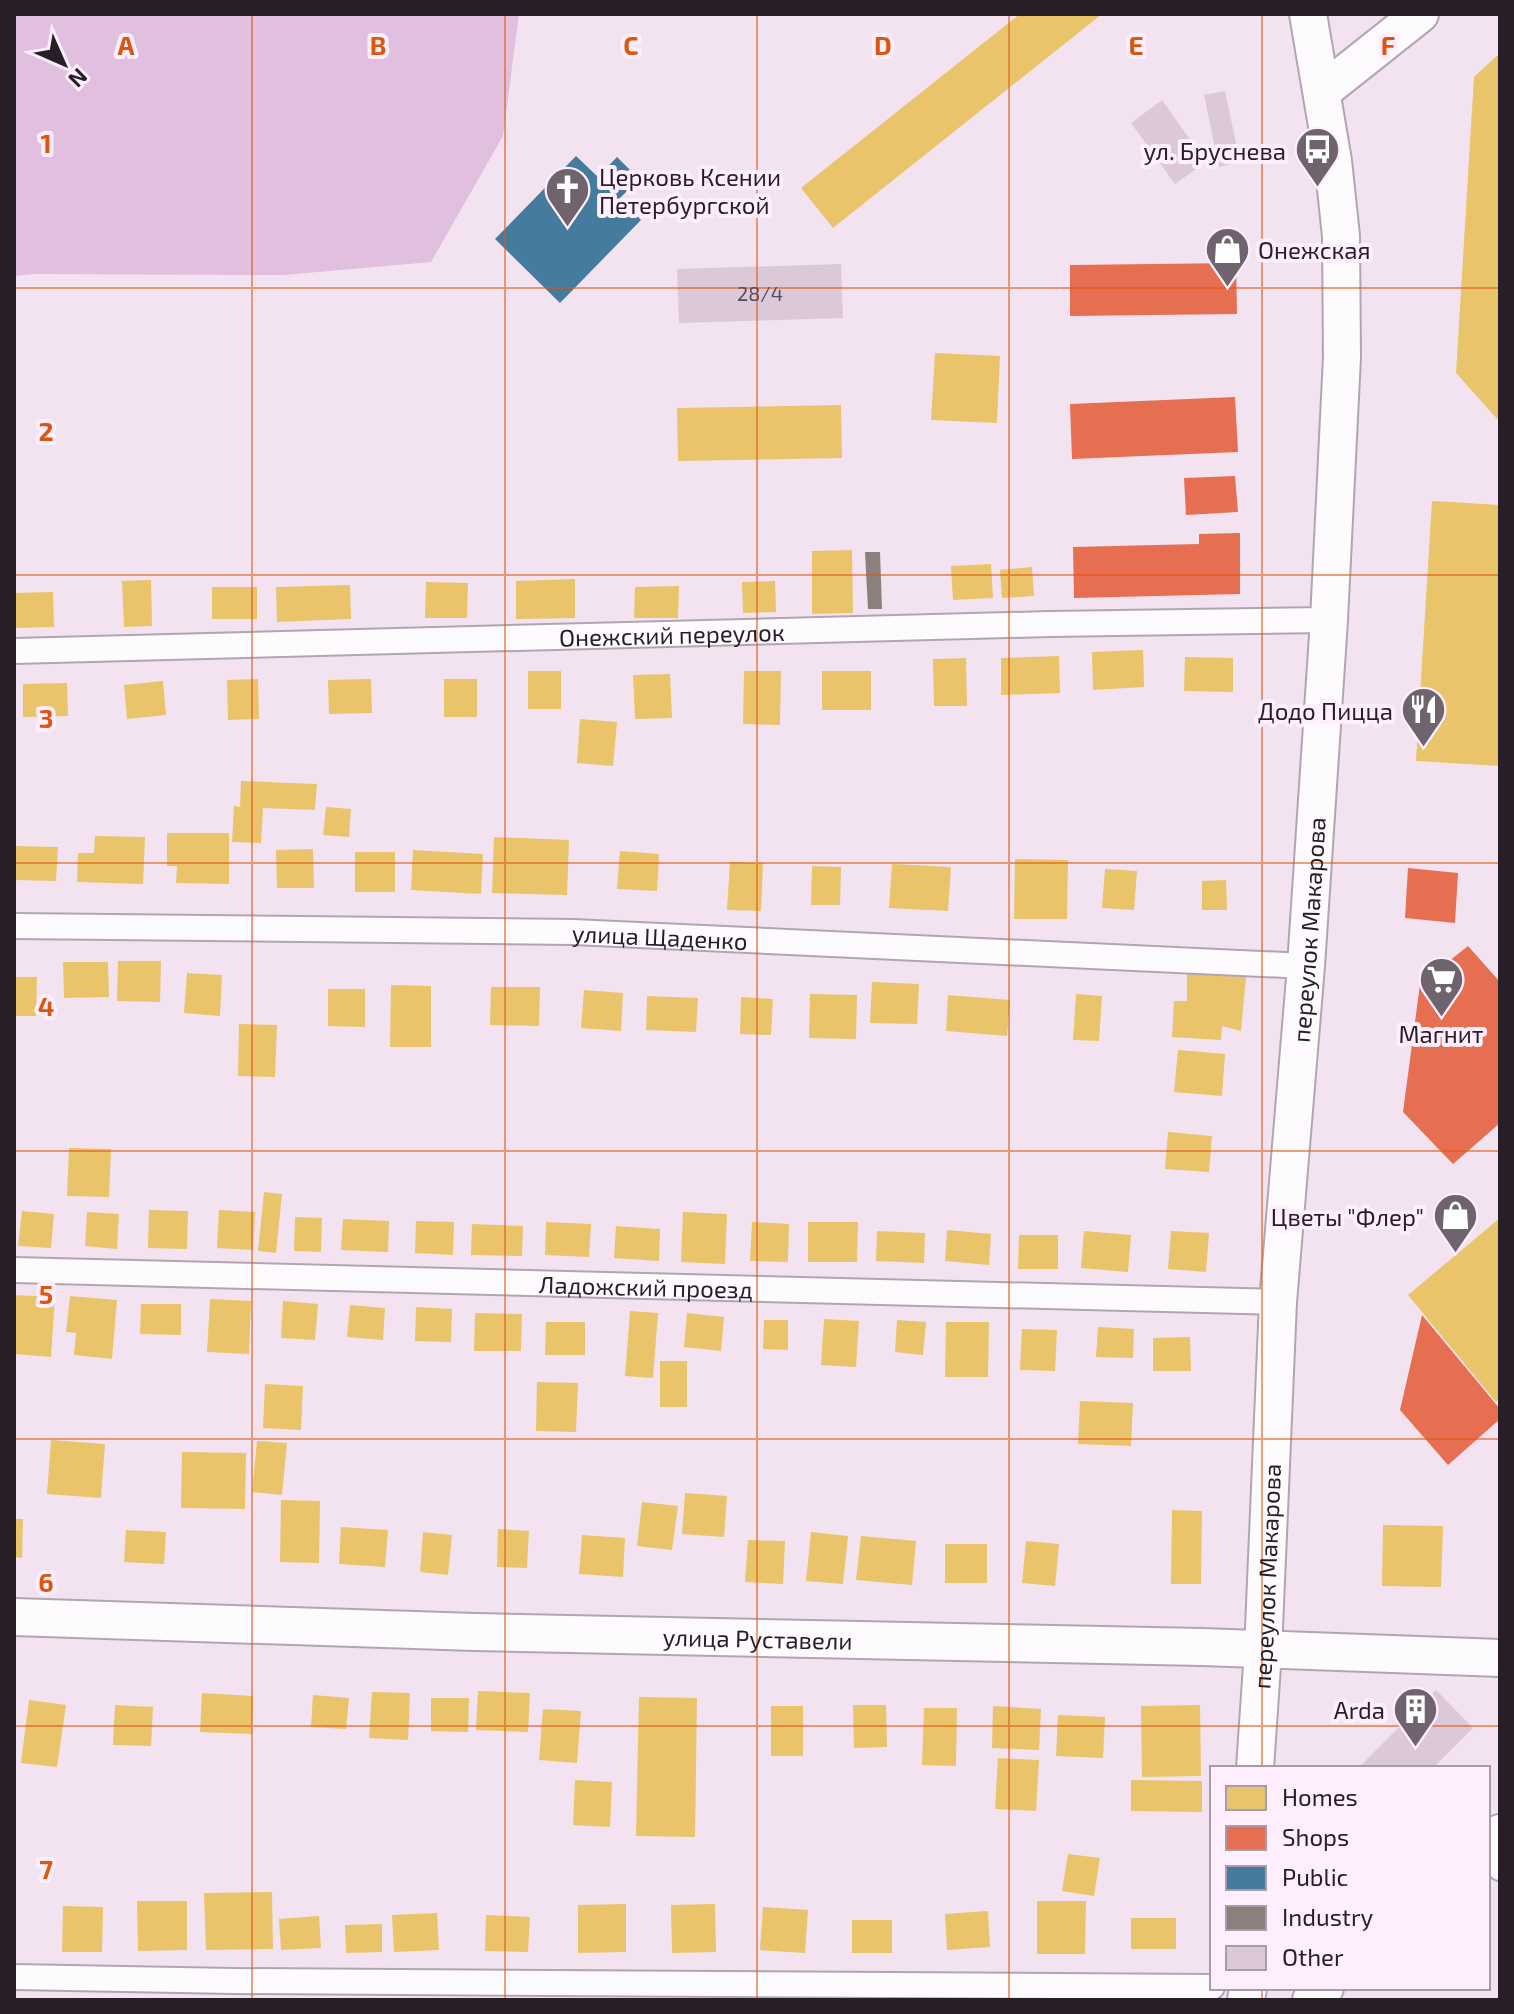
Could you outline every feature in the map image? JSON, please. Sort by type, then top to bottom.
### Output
[{"type":"main road","name":"переулок Макарова","points":[[1255,1766],[1278,1302],[1306,966],[1340,430],[1343,299],[1338,206],[1323,91],[1308,14]]},
{"type":"main road","points":[[1323,91],[1420,14]]},
{"type":"main road","name":"улица Руставели","points":[[14,1617],[1500,1658]]},
{"type":"street","name":"Онежский переулок","points":[[14,651],[1050,624],[1329,620]]},
{"type":"street","name":"улица Щаденко","points":[[14,926],[573,932],[1306,966]]},
{"type":"street","name":"Ладожский проезд","points":[[14,1270],[1278,1302]]},
{"type":"street","points":[[14,1977],[1210,1987]]},
{"type":"shaded area","points":[[14,14],[519,14],[503,136],[431,262],[284,275],[14,276]]},
{"type":"building: Homes","points":[[1020,14],[1102,14],[833,228],[801,188]]},
{"type":"building: Homes","points":[[1500,53],[1500,422],[1456,373],[1474,77]]},
{"type":"building: Homes","points":[[935,353],[1000,356],[997,423],[931,420]]},
{"type":"building: Homes","points":[[841,405],[842,458],[678,461],[677,408]]},
{"type":"building: Homes","points":[[1432,501],[1500,505],[1499,766],[1416,761]]},
{"type":"building: Homes","points":[[852,550],[853,613],[812,614],[812,551]]},
{"type":"building: Homes","points":[[991,564],[993,598],[953,600],[951,566]]},
{"type":"building: Homes","points":[[1032,567],[1034,596],[1002,598],[1000,570]]},
{"type":"building: Homes","points":[[575,579],[575,618],[516,619],[516,581]]},
{"type":"building: Homes","points":[[151,580],[152,626],[124,627],[122,581]]},
{"type":"building: Homes","points":[[775,581],[776,612],[743,613],[742,582]]},
{"type":"building: Homes","points":[[426,582],[468,583],[467,618],[425,618]]},
{"type":"building: Homes","points":[[350,585],[351,619],[277,622],[276,587]]},
{"type":"building: Homes","points":[[679,586],[678,618],[634,618],[635,587]]},
{"type":"building: Homes","points":[[212,587],[257,587],[257,619],[212,619]]},
{"type":"building: Homes","points":[[53,592],[54,627],[14,628],[14,593]]},
{"type":"building: Homes","points":[[1143,650],[1144,687],[1093,690],[1092,652]]},
{"type":"building: Homes","points":[[1059,656],[1060,693],[1001,695],[1001,658]]},
{"type":"building: Homes","points":[[1185,657],[1233,658],[1233,692],[1184,691]]},
{"type":"building: Homes","points":[[966,658],[967,706],[934,706],[933,659]]},
{"type":"building: Homes","points":[[528,671],[561,671],[561,709],[528,709]]},
{"type":"building: Homes","points":[[744,671],[781,671],[780,725],[743,724]]},
{"type":"building: Homes","points":[[822,671],[871,671],[871,710],[822,710]]},
{"type":"building: Homes","points":[[670,674],[672,718],[635,719],[633,675]]},
{"type":"building: Homes","points":[[258,679],[259,719],[228,720],[227,680]]},
{"type":"building: Homes","points":[[371,679],[372,713],[329,714],[328,680]]},
{"type":"building: Homes","points":[[444,679],[477,679],[477,717],[444,717]]},
{"type":"building: Homes","points":[[163,681],[166,715],[127,719],[124,685]]},
{"type":"building: Homes","points":[[67,683],[68,716],[23,717],[23,684]]},
{"type":"building: Homes","points":[[580,719],[617,722],[613,766],[577,763]]},
{"type":"building: Homes","points":[[241,781],[317,784],[315,810],[263,808],[261,843],[232,842],[234,806],[240,807]]},
{"type":"building: Homes","points":[[326,807],[351,809],[349,837],[323,835]]},
{"type":"building: Homes","points":[[167,833],[229,833],[229,884],[176,883],[177,866],[167,866]]},
{"type":"building: Homes","points":[[95,836],[145,837],[143,884],[77,882],[78,853],[94,853]]},
{"type":"building: Homes","points":[[494,837],[569,840],[567,895],[492,893]]},
{"type":"building: Homes","points":[[15,846],[58,847],[56,881],[14,880]]},
{"type":"building: Homes","points":[[313,849],[314,888],[277,888],[276,850]]},
{"type":"building: Homes","points":[[413,850],[483,854],[481,894],[411,890]]},
{"type":"building: Homes","points":[[620,851],[659,854],[657,891],[617,889]]},
{"type":"building: Homes","points":[[355,852],[395,852],[395,892],[355,892]]},
{"type":"building: Homes","points":[[1015,859],[1068,860],[1067,919],[1014,919]]},
{"type":"building: Homes","points":[[730,862],[763,863],[761,911],[727,910]]},
{"type":"building: Homes","points":[[892,864],[951,867],[948,911],[889,908]]},
{"type":"building: Homes","points":[[812,866],[841,867],[840,905],[811,905]]},
{"type":"building: Homes","points":[[1105,869],[1137,871],[1134,910],[1102,908]]},
{"type":"building: Homes","points":[[1226,880],[1227,910],[1202,910],[1202,881]]},
{"type":"building: Homes","points":[[118,961],[161,961],[160,1002],[117,1001]]},
{"type":"building: Homes","points":[[63,962],[108,962],[109,997],[64,998]]},
{"type":"building: Homes","points":[[187,973],[222,975],[220,1016],[184,1013]]},
{"type":"building: Homes","points":[[1187,973],[1246,977],[1241,1031],[1222,1026],[1221,1040],[1172,1037],[1174,1001],[1187,1001]]},
{"type":"building: Homes","points":[[14,977],[37,977],[36,1016],[14,1016]]},
{"type":"building: Homes","points":[[872,982],[919,984],[917,1024],[870,1023]]},
{"type":"building: Homes","points":[[391,985],[431,986],[431,1047],[390,1047]]},
{"type":"building: Homes","points":[[491,987],[540,987],[539,1026],[490,1025]]},
{"type":"building: Homes","points":[[328,989],[365,989],[365,1027],[328,1026]]},
{"type":"building: Homes","points":[[584,990],[623,993],[621,1031],[581,1028]]},
{"type":"building: Homes","points":[[810,994],[857,995],[856,1039],[809,1038]]},
{"type":"building: Homes","points":[[1076,994],[1102,996],[1099,1041],[1073,1040]]},
{"type":"building: Homes","points":[[948,995],[1010,1000],[1007,1036],[946,1031]]},
{"type":"building: Homes","points":[[647,996],[698,998],[696,1032],[646,1030]]},
{"type":"building: Homes","points":[[741,997],[773,999],[771,1035],[740,1034]]},
{"type":"building: Homes","points":[[239,1024],[277,1025],[275,1077],[238,1076]]},
{"type":"building: Homes","points":[[1178,1050],[1225,1054],[1222,1096],[1174,1092]]},
{"type":"building: Homes","points":[[1168,1132],[1212,1136],[1209,1172],[1165,1169]]},
{"type":"building: Homes","points":[[69,1148],[111,1149],[109,1197],[67,1196]]},
{"type":"building: Homes","points":[[264,1192],[282,1194],[276,1253],[258,1251]]},
{"type":"building: Homes","points":[[149,1210],[188,1211],[187,1249],[148,1248]]},
{"type":"building: Homes","points":[[219,1210],[255,1212],[253,1250],[217,1248]]},
{"type":"building: Homes","points":[[22,1211],[54,1214],[51,1248],[18,1246]]},
{"type":"building: Homes","points":[[87,1212],[119,1214],[117,1249],[85,1246]]},
{"type":"building: Homes","points":[[683,1212],[727,1214],[725,1264],[681,1262]]},
{"type":"building: Homes","points":[[295,1217],[322,1218],[321,1252],[294,1251]]},
{"type":"building: Homes","points":[[1500,1218],[1500,1398],[1496,1402],[1408,1295]]},
{"type":"building: Homes","points":[[343,1219],[389,1221],[388,1252],[341,1250]]},
{"type":"building: Homes","points":[[416,1221],[454,1222],[453,1255],[415,1253]]},
{"type":"building: Homes","points":[[546,1222],[591,1224],[589,1257],[545,1255]]},
{"type":"building: Homes","points":[[752,1222],[789,1224],[788,1262],[750,1261]]},
{"type":"building: Homes","points":[[808,1222],[858,1222],[857,1262],[808,1262]]},
{"type":"building: Homes","points":[[472,1224],[523,1226],[522,1256],[471,1255]]},
{"type":"building: Homes","points":[[616,1226],[660,1229],[659,1261],[614,1258]]},
{"type":"building: Homes","points":[[947,1230],[991,1234],[989,1265],[945,1261]]},
{"type":"building: Homes","points":[[877,1231],[925,1233],[924,1263],[876,1261]]},
{"type":"building: Homes","points":[[1084,1231],[1131,1235],[1128,1272],[1081,1268]]},
{"type":"building: Homes","points":[[1171,1231],[1209,1233],[1206,1272],[1168,1269]]},
{"type":"building: Homes","points":[[1019,1235],[1058,1235],[1058,1269],[1018,1269]]},
{"type":"building: Homes","points":[[14,1295],[55,1297],[51,1357],[14,1354]]},
{"type":"building: Homes","points":[[70,1296],[117,1300],[112,1359],[74,1355],[76,1333],[66,1332]]},
{"type":"building: Homes","points":[[210,1299],[251,1301],[249,1354],[207,1352]]},
{"type":"building: Homes","points":[[283,1301],[318,1304],[315,1340],[281,1338]]},
{"type":"building: Homes","points":[[141,1304],[181,1304],[181,1335],[140,1334]]},
{"type":"building: Homes","points":[[350,1305],[385,1308],[383,1340],[347,1337]]},
{"type":"building: Homes","points":[[416,1307],[452,1309],[451,1342],[415,1341]]},
{"type":"building: Homes","points":[[630,1311],[658,1313],[653,1378],[625,1376]]},
{"type":"building: Homes","points":[[475,1313],[522,1314],[521,1351],[474,1351]]},
{"type":"building: Homes","points":[[687,1313],[724,1317],[721,1351],[684,1347]]},
{"type":"building: Homes","points":[[824,1319],[859,1321],[856,1367],[821,1365]]},
{"type":"building: Homes","points":[[764,1320],[788,1320],[788,1350],[763,1349]]},
{"type":"building: Homes","points":[[897,1320],[926,1322],[923,1355],[895,1352]]},
{"type":"building: Homes","points":[[546,1322],[585,1322],[585,1355],[545,1355]]},
{"type":"building: Homes","points":[[946,1322],[989,1322],[988,1377],[945,1377]]},
{"type":"building: Homes","points":[[1098,1327],[1134,1329],[1133,1358],[1096,1357]]},
{"type":"building: Homes","points":[[1022,1329],[1057,1330],[1055,1371],[1020,1370]]},
{"type":"building: Homes","points":[[1190,1337],[1191,1371],[1153,1371],[1153,1338]]},
{"type":"building: Homes","points":[[660,1361],[687,1361],[687,1407],[660,1407]]},
{"type":"building: Homes","points":[[537,1382],[578,1383],[576,1432],[536,1431]]},
{"type":"building: Homes","points":[[265,1384],[303,1386],[301,1430],[263,1428]]},
{"type":"building: Homes","points":[[1080,1401],[1133,1403],[1131,1446],[1078,1444]]},
{"type":"building: Homes","points":[[51,1440],[105,1444],[101,1498],[47,1494]]},
{"type":"building: Homes","points":[[257,1441],[287,1443],[282,1495],[252,1492]]},
{"type":"building: Homes","points":[[182,1452],[246,1453],[245,1509],[181,1508]]},
{"type":"building: Homes","points":[[685,1493],[727,1496],[724,1537],[682,1534]]},
{"type":"building: Homes","points":[[281,1500],[320,1501],[319,1563],[280,1562]]},
{"type":"building: Homes","points":[[642,1502],[678,1506],[672,1550],[637,1546]]},
{"type":"building: Homes","points":[[1172,1510],[1202,1511],[1201,1584],[1171,1584]]},
{"type":"building: Homes","points":[[14,1519],[23,1519],[22,1558],[14,1557]]},
{"type":"building: Homes","points":[[1383,1525],[1443,1526],[1441,1587],[1382,1586]]},
{"type":"building: Homes","points":[[341,1527],[388,1530],[385,1567],[339,1564]]},
{"type":"building: Homes","points":[[498,1529],[529,1531],[527,1568],[497,1567]]},
{"type":"building: Homes","points":[[126,1530],[166,1532],[164,1564],[124,1562]]},
{"type":"building: Homes","points":[[423,1532],[452,1535],[448,1575],[420,1572]]},
{"type":"building: Homes","points":[[811,1532],[848,1536],[843,1584],[806,1581]]},
{"type":"building: Homes","points":[[582,1535],[625,1538],[623,1577],[579,1574]]},
{"type":"building: Homes","points":[[861,1536],[916,1541],[912,1585],[856,1580]]},
{"type":"building: Homes","points":[[748,1540],[785,1541],[783,1584],[745,1582]]},
{"type":"building: Homes","points":[[1026,1541],[1059,1544],[1055,1586],[1022,1583]]},
{"type":"building: Homes","points":[[945,1544],[987,1544],[987,1583],[945,1583]]},
{"type":"building: Homes","points":[[478,1691],[530,1693],[528,1732],[476,1730]]},
{"type":"building: Homes","points":[[372,1692],[410,1693],[408,1740],[369,1738]]},
{"type":"building: Homes","points":[[202,1693],[253,1696],[252,1734],[200,1732]]},
{"type":"building: Homes","points":[[313,1695],[349,1698],[346,1729],[311,1727]]},
{"type":"building: Homes","points":[[639,1697],[697,1698],[695,1837],[636,1836]]},
{"type":"building: Homes","points":[[431,1698],[469,1698],[468,1732],[431,1731]]},
{"type":"building: Homes","points":[[29,1700],[66,1705],[57,1767],[21,1763]]},
{"type":"building: Homes","points":[[115,1705],[153,1707],[151,1746],[113,1745]]},
{"type":"building: Homes","points":[[853,1705],[886,1705],[887,1747],[854,1748]]},
{"type":"building: Homes","points":[[1200,1705],[1201,1776],[1142,1777],[1141,1706]]},
{"type":"building: Homes","points":[[771,1706],[803,1706],[803,1756],[771,1756]]},
{"type":"building: Homes","points":[[993,1706],[1041,1709],[1039,1750],[992,1748]]},
{"type":"building: Homes","points":[[924,1708],[957,1708],[956,1766],[922,1765]]},
{"type":"building: Homes","points":[[543,1709],[581,1711],[577,1763],[539,1760]]},
{"type":"building: Homes","points":[[1058,1715],[1105,1717],[1103,1758],[1056,1756]]},
{"type":"building: Homes","points":[[998,1758],[1039,1760],[1036,1811],[995,1809]]},
{"type":"building: Homes","points":[[575,1780],[612,1782],[610,1827],[573,1825]]},
{"type":"building: Homes","points":[[1131,1780],[1202,1781],[1202,1812],[1131,1811]]},
{"type":"building: Homes","points":[[1068,1854],[1100,1858],[1094,1896],[1062,1891]]},
{"type":"building: Homes","points":[[272,1892],[273,1949],[206,1950],[204,1893]]},
{"type":"building: Homes","points":[[137,1901],[187,1901],[187,1950],[138,1951]]},
{"type":"building: Homes","points":[[1037,1901],[1086,1901],[1085,1954],[1037,1954]]},
{"type":"building: Homes","points":[[626,1904],[626,1952],[578,1953],[578,1905]]},
{"type":"building: Homes","points":[[715,1904],[716,1952],[672,1953],[671,1905]]},
{"type":"building: Homes","points":[[63,1906],[103,1907],[102,1952],[62,1952]]},
{"type":"building: Homes","points":[[763,1907],[808,1910],[805,1953],[760,1950]]},
{"type":"building: Homes","points":[[988,1911],[990,1947],[947,1950],[945,1914]]},
{"type":"building: Homes","points":[[437,1913],[439,1950],[394,1952],[392,1915]]},
{"type":"building: Homes","points":[[486,1915],[530,1917],[528,1952],[485,1951]]},
{"type":"building: Homes","points":[[319,1916],[321,1948],[281,1950],[279,1919]]},
{"type":"building: Homes","points":[[1131,1918],[1176,1918],[1176,1949],[1131,1949]]},
{"type":"building: Homes","points":[[852,1920],[892,1920],[892,1953],[852,1953]]},
{"type":"building: Homes","points":[[382,1924],[382,1952],[346,1953],[345,1925]]},
{"type":"building: Shops","points":[[1236,263],[1237,314],[1070,316],[1070,265]]},
{"type":"building: Shops","points":[[1235,397],[1238,452],[1072,459],[1070,404]]},
{"type":"building: Shops","points":[[1235,476],[1238,512],[1186,515],[1184,478]]},
{"type":"building: Shops","points":[[1240,533],[1240,594],[1074,598],[1073,547],[1199,544],[1199,534]]},
{"type":"building: Shops","points":[[1408,868],[1458,873],[1455,923],[1405,918]]},
{"type":"building: Shops","points":[[1468,946],[1500,982],[1500,1123],[1453,1164],[1403,1112],[1420,984]]},
{"type":"building: Shops","points":[[1422,1315],[1500,1409],[1500,1419],[1448,1465],[1400,1410]]},
{"type":"building: Public","name":"Церковь Ксении Петербургской","points":[[576,156],[598,177],[617,157],[639,179],[620,198],[641,220],[560,303],[495,239]]},
{"type":"building: Industry","points":[[865,552],[880,552],[882,609],[868,609]]},
{"type":"building: Other","points":[[1225,91],[1240,162],[1219,167],[1204,95]]},
{"type":"building: Other","points":[[1162,100],[1206,162],[1175,184],[1131,123]]},
{"type":"building: Other","points":[[841,264],[843,318],[679,323],[677,269]]},
{"type":"building: Other","name":"Arda","points":[[1436,1690],[1473,1728],[1435,1766],[1360,1766]]},
{"type":"place","name":"ул. Бруснева","points":[[1317,189]]},
{"type":"place","name":"Церковь Ксении Петербургской","points":[[568,229]]},
{"type":"place","name":"Онежская","points":[[1227,288]]},
{"type":"place","name":"Додо Пицца","points":[[1424,749]]},
{"type":"place","name":"Магнит","points":[[1441,1018]]},
{"type":"place","name":"Цветы \"Флер\"","points":[[1455,1255]]},
{"type":"place","name":"Arda","points":[[1416,1748]]}]
